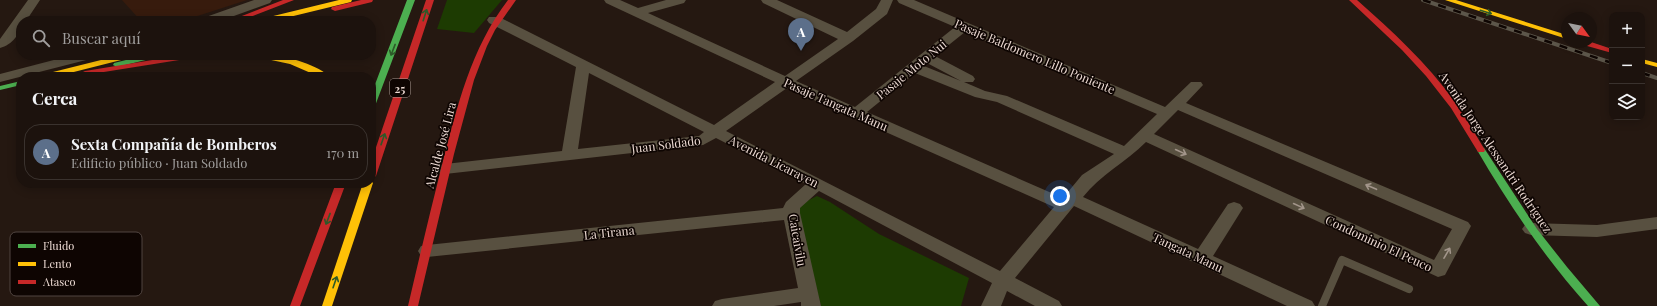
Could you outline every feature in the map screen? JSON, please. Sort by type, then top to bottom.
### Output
[{"type":"main road","points":[[247,16],[290,0]]},
{"type":"main road","points":[[284,16],[348,0]]},
{"type":"main road","points":[[307,16],[369,0]]},
{"type":"main road","name":"25","points":[[376,93],[411,0]]},
{"type":"main road","name":"25","points":[[376,161],[430,0]]},
{"type":"main road","name":"Alcalde José Lira","points":[[413,306],[445,169],[476,57],[494,20],[512,0]]},
{"type":"main road","name":"Avenida Jorge Alessandri Rodríguez","points":[[1353,0],[1397,40],[1435,79],[1531,229],[1574,285],[1595,306]]},
{"type":"main road","points":[[1449,0],[1561,35]]},
{"type":"main road","points":[[1478,0],[1561,26]]},
{"type":"main road","points":[[1597,37],[1609,41]]},
{"type":"main road","points":[[1597,46],[1609,50]]},
{"type":"main road","points":[[1645,52],[1657,56]]},
{"type":"main road","points":[[62,72],[104,60]]},
{"type":"main road","points":[[76,72],[86,65],[108,60]]},
{"type":"main road","points":[[86,65],[120,60]]},
{"type":"main road","points":[[86,65],[142,60]]},
{"type":"main road","points":[[286,60],[304,65],[317,72]]},
{"type":"main road","points":[[1645,61],[1657,65]]},
{"type":"main road","points":[[0,88],[16,84]]},
{"type":"main road","points":[[0,94],[16,90]]},
{"type":"main road","points":[[295,306],[339,188]]},
{"type":"main road","points":[[327,306],[366,188]]},
{"type":"street","points":[[23,16],[34,0]]},
{"type":"street","points":[[222,16],[266,0]]},
{"type":"street","name":"Pasaje Tangata Manu","points":[[610,0],[786,82],[1067,201]]},
{"type":"street","points":[[638,12],[680,0]]},
{"type":"street","points":[[767,0],[848,38]]},
{"type":"street","name":"Juan Soldado","points":[[445,169],[703,140],[848,38],[882,11],[887,0]]},
{"type":"street","name":"Pasaje Baldomero Lillo Poniente","points":[[903,0],[1172,109]]},
{"type":"street","name":"Avenida Licarayen","points":[[494,20],[817,183],[1052,306]]},
{"type":"street","name":"Pasaje Moto Nui","points":[[857,113],[964,26]]},
{"type":"street","points":[[0,44],[6,42],[16,27]]},
{"type":"street","points":[[926,57],[1002,99],[1126,153]]},
{"type":"street","points":[[40,72],[86,65]]},
{"type":"street","points":[[569,155],[584,65]]},
{"type":"street","points":[[914,67],[980,94],[1002,99]]},
{"type":"street","points":[[0,78],[16,76]]},
{"type":"street","points":[[990,306],[1002,280],[1067,201],[1088,179],[1126,153],[1140,134],[1172,109],[1196,85]]},
{"type":"street","name":"Condominio El Peuco","points":[[1140,134],[1438,270],[1462,226],[1172,109]]},
{"type":"street","name":"Caicaivilu","points":[[810,300],[791,213],[792,206],[817,183]]},
{"type":"street","name":"Tangata Manu","points":[[1067,201],[1202,258],[1305,306]]},
{"type":"street","points":[[1202,258],[1234,208]]},
{"type":"street","name":"La Tirana","points":[[427,251],[791,213]]},
{"type":"street","points":[[1531,229],[1597,231],[1657,223]]},
{"type":"street","points":[[722,306],[810,300]]},
{"type":"lane","points":[[1322,306],[1342,260],[1408,289]]},
{"type":"shaded area","points":[[122,0],[247,0],[197,16],[136,16]]},
{"type":"green space","points":[[447,0],[502,0],[474,33],[437,29]]},
{"type":"green space","points":[[817,196],[830,202],[879,234],[969,278],[961,306],[821,306],[796,211],[807,201]]},
{"type":"railway","points":[[1423,0],[1609,62]]},
{"type":"railway","points":[[1645,74],[1657,78]]},
{"type":"traffic: fast","points":[[376,93],[411,0]]},
{"type":"traffic: fast","points":[[117,65],[136,60]]},
{"type":"traffic: fast","points":[[0,88],[16,84]]},
{"type":"traffic: fast","points":[[1481,150],[1506,191],[1548,251],[1595,306]]},
{"type":"traffic: slow","points":[[284,16],[348,0]]},
{"type":"traffic: slow","points":[[1449,0],[1561,35]]},
{"type":"traffic: slow","points":[[64,72],[110,60]]},
{"type":"traffic: slow","points":[[284,60],[318,72]]},
{"type":"traffic: slow","points":[[1645,62],[1657,65]]},
{"type":"traffic: slow","points":[[327,306],[366,188]]},
{"type":"traffic: jam","points":[[247,16],[290,0]]},
{"type":"traffic: jam","points":[[335,9],[369,0]]},
{"type":"traffic: jam","points":[[376,161],[430,0]]},
{"type":"traffic: jam","points":[[413,306],[449,154],[470,80],[491,30],[512,0]]},
{"type":"traffic: jam","points":[[1353,0],[1392,36],[1429,75],[1455,108],[1481,150]]},
{"type":"traffic: jam","points":[[1597,46],[1609,50]]},
{"type":"traffic: jam","points":[[91,72],[167,60]]},
{"type":"traffic: jam","points":[[295,306],[339,188]]},
{"type":"place","name":"Sexta Compañía de Bomberos","points":[[801,51]]}]
